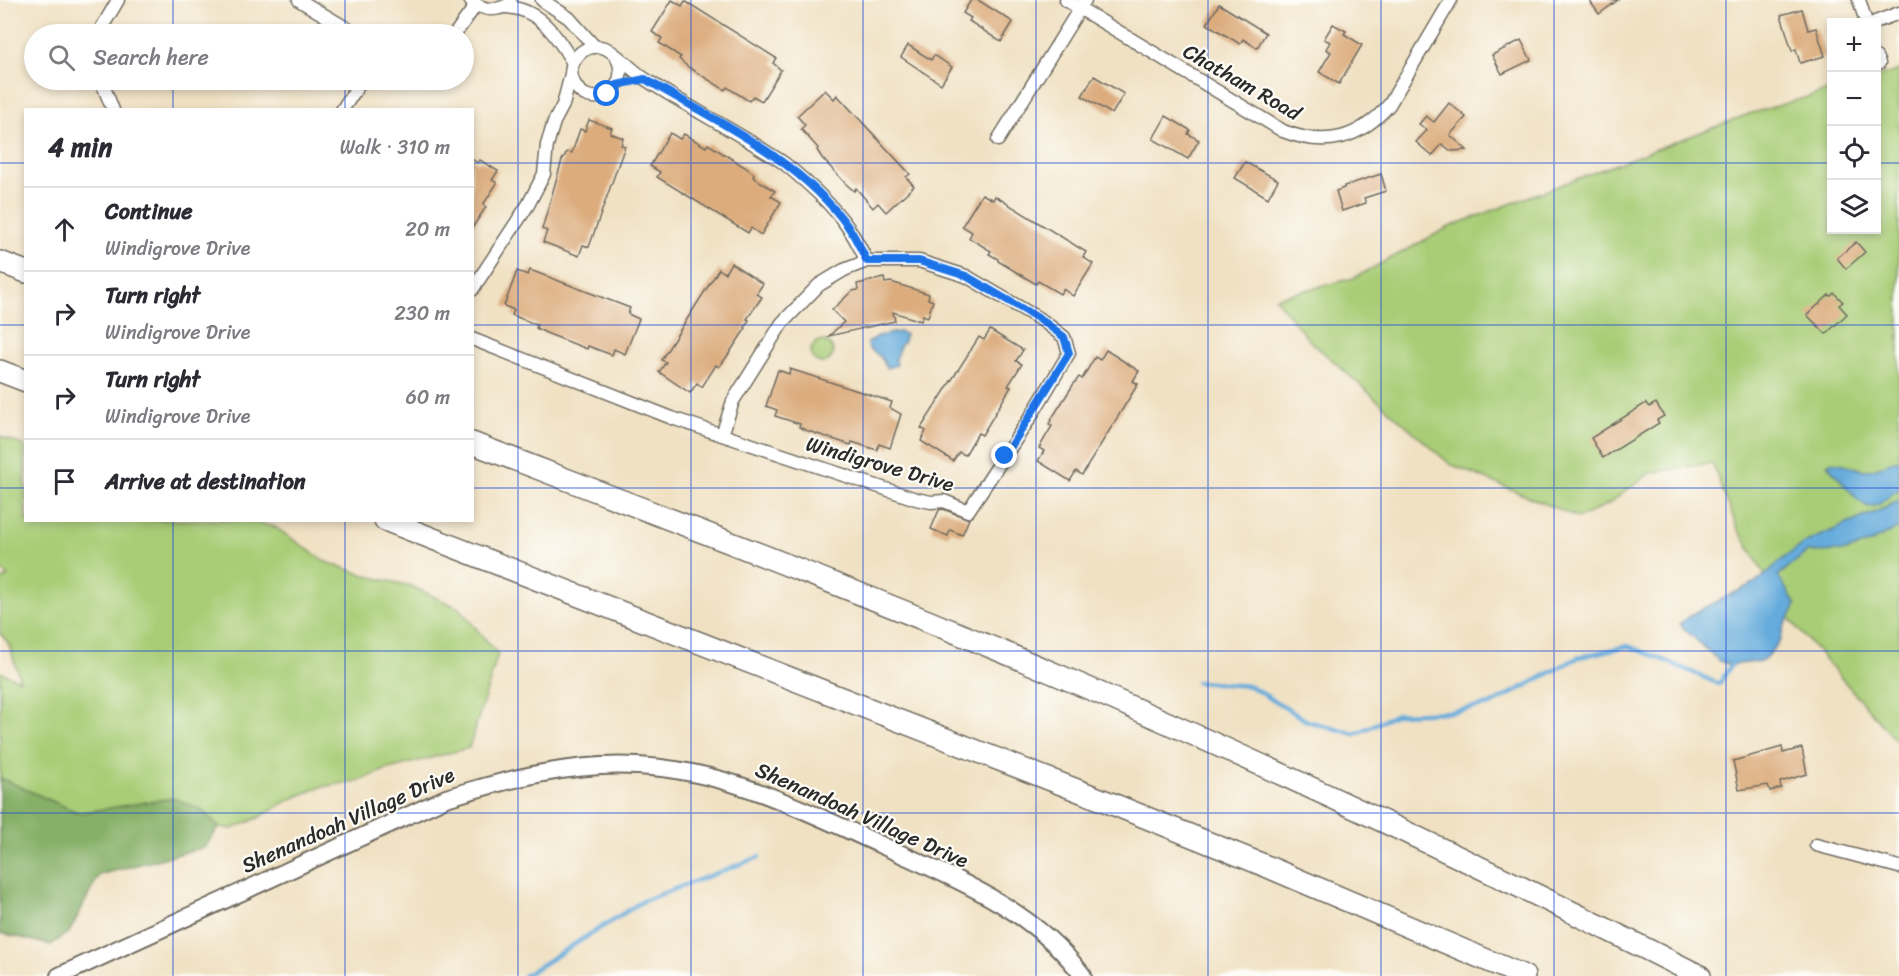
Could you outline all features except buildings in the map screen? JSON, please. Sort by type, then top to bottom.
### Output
[{"type":"highway","points":[[0,262],[24,271]]},
{"type":"highway","points":[[0,371],[24,380]]},
{"type":"highway","points":[[474,444],[792,567],[1060,676],[1288,777],[1490,871],[1701,976]]},
{"type":"highway","points":[[391,522],[1120,807],[1261,864],[1524,976]]},
{"type":"street","points":[[104,24],[118,0]]},
{"type":"street","points":[[299,0],[339,24]]},
{"type":"street","points":[[542,0],[569,18],[595,47]]},
{"type":"street","name":"Chatham Road","points":[[1066,0],[1083,4],[1283,131],[1299,137],[1330,140],[1363,129],[1389,105],[1451,0]]},
{"type":"street","points":[[1859,0],[1865,18]]},
{"type":"street","points":[[461,24],[473,2],[485,9],[495,10],[509,4],[538,17],[558,38],[572,68],[576,87],[587,95],[594,97],[607,94],[617,85],[645,79]]},
{"type":"street","points":[[998,140],[1083,4]]},
{"type":"street","points":[[1881,20],[1899,13]]},
{"type":"street","points":[[474,287],[528,205],[544,174],[547,145],[554,122],[563,105],[572,68],[578,54],[595,47],[606,49],[645,79],[783,163],[829,204],[849,229],[867,261]]},
{"type":"street","points":[[617,58],[620,64],[617,85]]},
{"type":"street","points":[[105,90],[112,108]]},
{"type":"street","points":[[343,108],[355,90]]},
{"type":"street","points":[[563,105],[575,98],[587,95]]},
{"type":"street","name":"Windigrove Drive","points":[[474,340],[672,418],[722,435],[916,499],[931,502],[944,501],[968,512],[1030,418],[1069,353],[1064,337],[1043,321],[966,276],[919,261],[867,261],[844,270],[819,285],[782,323],[733,401],[722,435]]},
{"type":"street","name":"Shenandoah Village Drive","points":[[59,976],[446,798],[478,788],[542,774],[613,765],[639,766],[702,775],[763,793],[807,811],[999,902],[1030,922],[1058,945],[1083,976]]},
{"type":"street","points":[[1816,845],[1899,867]]},
{"type":"green space","points":[[1899,70],[1899,744],[1792,622],[1737,527],[1712,463],[1650,473],[1608,504],[1579,518],[1450,464],[1308,339],[1275,298],[1354,278],[1449,227],[1749,114],[1827,91],[1827,234],[1881,234],[1881,76]]},
{"type":"green space","points":[[822,341],[830,344],[833,352],[830,360],[822,363],[814,360],[811,352],[814,344]]},
{"type":"green space","points":[[0,436],[24,446],[24,522],[255,522],[275,527],[326,562],[371,577],[411,586],[459,608],[498,654],[469,748],[385,770],[358,781],[320,787],[232,829],[219,827],[200,809],[173,798],[79,813],[0,778],[0,672],[20,680],[9,644],[0,633],[0,582],[8,576],[0,569]]},
{"type":"green space","points":[[0,778],[79,813],[173,798],[200,809],[219,827],[205,847],[99,875],[70,931],[51,945],[0,933]]},
{"type":"water","points":[[899,332],[905,334],[904,342],[895,359],[897,365],[886,368],[882,359],[869,349],[867,343],[878,336]]},
{"type":"water","points":[[1899,460],[1899,489],[1878,505],[1868,507],[1858,500],[1827,464],[1842,463],[1866,470]]},
{"type":"water","points":[[1899,500],[1899,528],[1867,544],[1846,551],[1807,552],[1778,576],[1796,605],[1784,627],[1780,641],[1763,661],[1731,665],[1719,661],[1679,624],[1696,612],[1758,581],[1786,556],[1808,541]]},
{"type":"waterway","points":[[1197,682],[1250,686],[1307,721],[1355,734],[1397,714],[1449,712],[1490,705],[1579,657],[1628,646],[1719,684],[1731,665]]},
{"type":"waterway","points":[[524,976],[643,901],[759,857]]},
{"type":"route","points":[[607,94],[617,85],[645,79],[783,163],[829,204],[849,229],[867,261],[893,259],[919,261],[966,276],[1043,321],[1064,337],[1069,353],[1005,456]]}]
